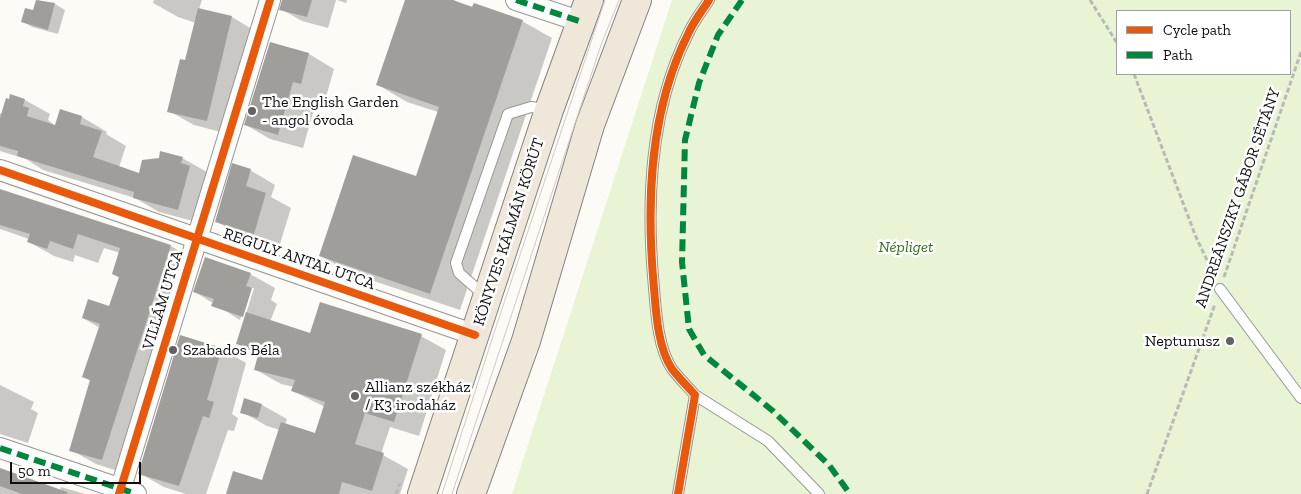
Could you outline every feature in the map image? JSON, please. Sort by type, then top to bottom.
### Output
[{"type":"main road","points":[[471,494],[526,341],[590,125],[637,0]]},
{"type":"main road","name":"KÖNYVES KÁLMÁN KÖRÚT","points":[[422,494],[549,110],[585,11]]},
{"type":"street","name":"VILLÁM UTCA","points":[[125,492],[197,238],[270,0]]},
{"type":"street","points":[[516,0],[585,11]]},
{"type":"street","name":"REGULY ANTAL UTCA","points":[[0,170],[475,335]]},
{"type":"street","points":[[0,448],[125,492]]},
{"type":"lane","points":[[709,0],[689,32],[672,71],[663,106],[652,170],[650,247],[656,312],[663,344],[672,368],[695,395],[768,441],[819,494]]},
{"type":"lane","points":[[486,298],[459,273],[456,263],[508,114],[531,107],[549,110]]},
{"type":"lane","points":[[1220,289],[1301,398]]},
{"type":"lane","points":[[678,494],[695,395]]},
{"type":"path","points":[[1090,0],[1116,41]]},
{"type":"path","points":[[1134,75],[1196,237],[1220,289]]},
{"type":"green space","name":"Népliget","points":[[672,0],[1301,0],[1301,494],[512,494]]},
{"type":"building","points":[[36,0],[55,3],[48,30],[21,22],[25,8],[33,10]]},
{"type":"building","points":[[282,0],[312,0],[307,17],[279,10]]},
{"type":"building","points":[[405,0],[453,0],[472,7],[474,3],[523,20],[430,294],[319,256],[353,155],[416,176],[439,107],[376,85]]},
{"type":"building","points":[[198,8],[232,16],[207,121],[167,112],[180,59],[185,60]]},
{"type":"building","points":[[270,42],[309,53],[301,84],[293,82],[278,135],[244,125]]},
{"type":"building","points":[[10,94],[25,99],[23,106],[29,108],[27,116],[55,125],[60,109],[82,116],[80,124],[102,131],[93,157],[139,173],[142,160],[159,158],[160,151],[183,157],[181,163],[190,166],[178,210],[133,198],[134,192],[17,156],[18,151],[0,146],[0,118],[6,98],[9,99]]},
{"type":"building","points":[[232,163],[251,169],[246,186],[266,193],[254,234],[215,222]]},
{"type":"building","points":[[0,189],[171,245],[102,460],[69,451],[90,380],[82,377],[100,324],[82,318],[88,299],[109,306],[119,277],[112,274],[120,248],[78,234],[73,249],[50,241],[47,249],[27,242],[30,234],[0,225]]},
{"type":"building","points":[[205,257],[251,273],[246,286],[252,288],[243,317],[211,306],[214,299],[193,292]]},
{"type":"building","name":"Allianz székház / K3 irodaház","points":[[320,302],[422,334],[394,422],[365,413],[355,444],[384,453],[372,491],[342,482],[339,494],[226,494],[233,471],[262,480],[281,422],[315,433],[325,402],[291,391],[295,380],[254,370],[259,351],[236,344],[246,312],[310,333]]},
{"type":"building","points":[[180,335],[222,348],[207,400],[214,402],[209,418],[203,416],[179,486],[138,474]]},
{"type":"building","points":[[244,398],[262,404],[258,418],[240,413]]},
{"type":"building","points":[[0,468],[67,492],[67,494],[22,494],[0,486]]},
{"type":"tram line","points":[[442,494],[605,0]]},
{"type":"tram line","points":[[452,494],[601,45],[619,0]]},
{"type":"marked path","points":[[516,0],[582,22]]},
{"type":"marked path","points":[[742,0],[718,35],[699,83],[685,140],[682,262],[689,329],[704,355],[773,411],[829,465],[850,494]]},
{"type":"marked path","points":[[0,448],[136,494]]},
{"type":"cycle path","points":[[119,494],[270,0]]},
{"type":"cycle path","points":[[678,494],[695,395],[667,361],[658,330],[650,223],[651,190],[658,125],[666,93],[676,62],[689,32],[709,0]]},
{"type":"cycle path","points":[[0,170],[475,335]]},
{"type":"place","name":"The English Garden - angol óvoda","points":[[252,111]]},
{"type":"place","name":"Neptunusz","points":[[1230,341]]},
{"type":"place","name":"Szabados Béla","points":[[173,350]]},
{"type":"place","name":"Allianz székház / K3 irodaház","points":[[355,396]]}]
